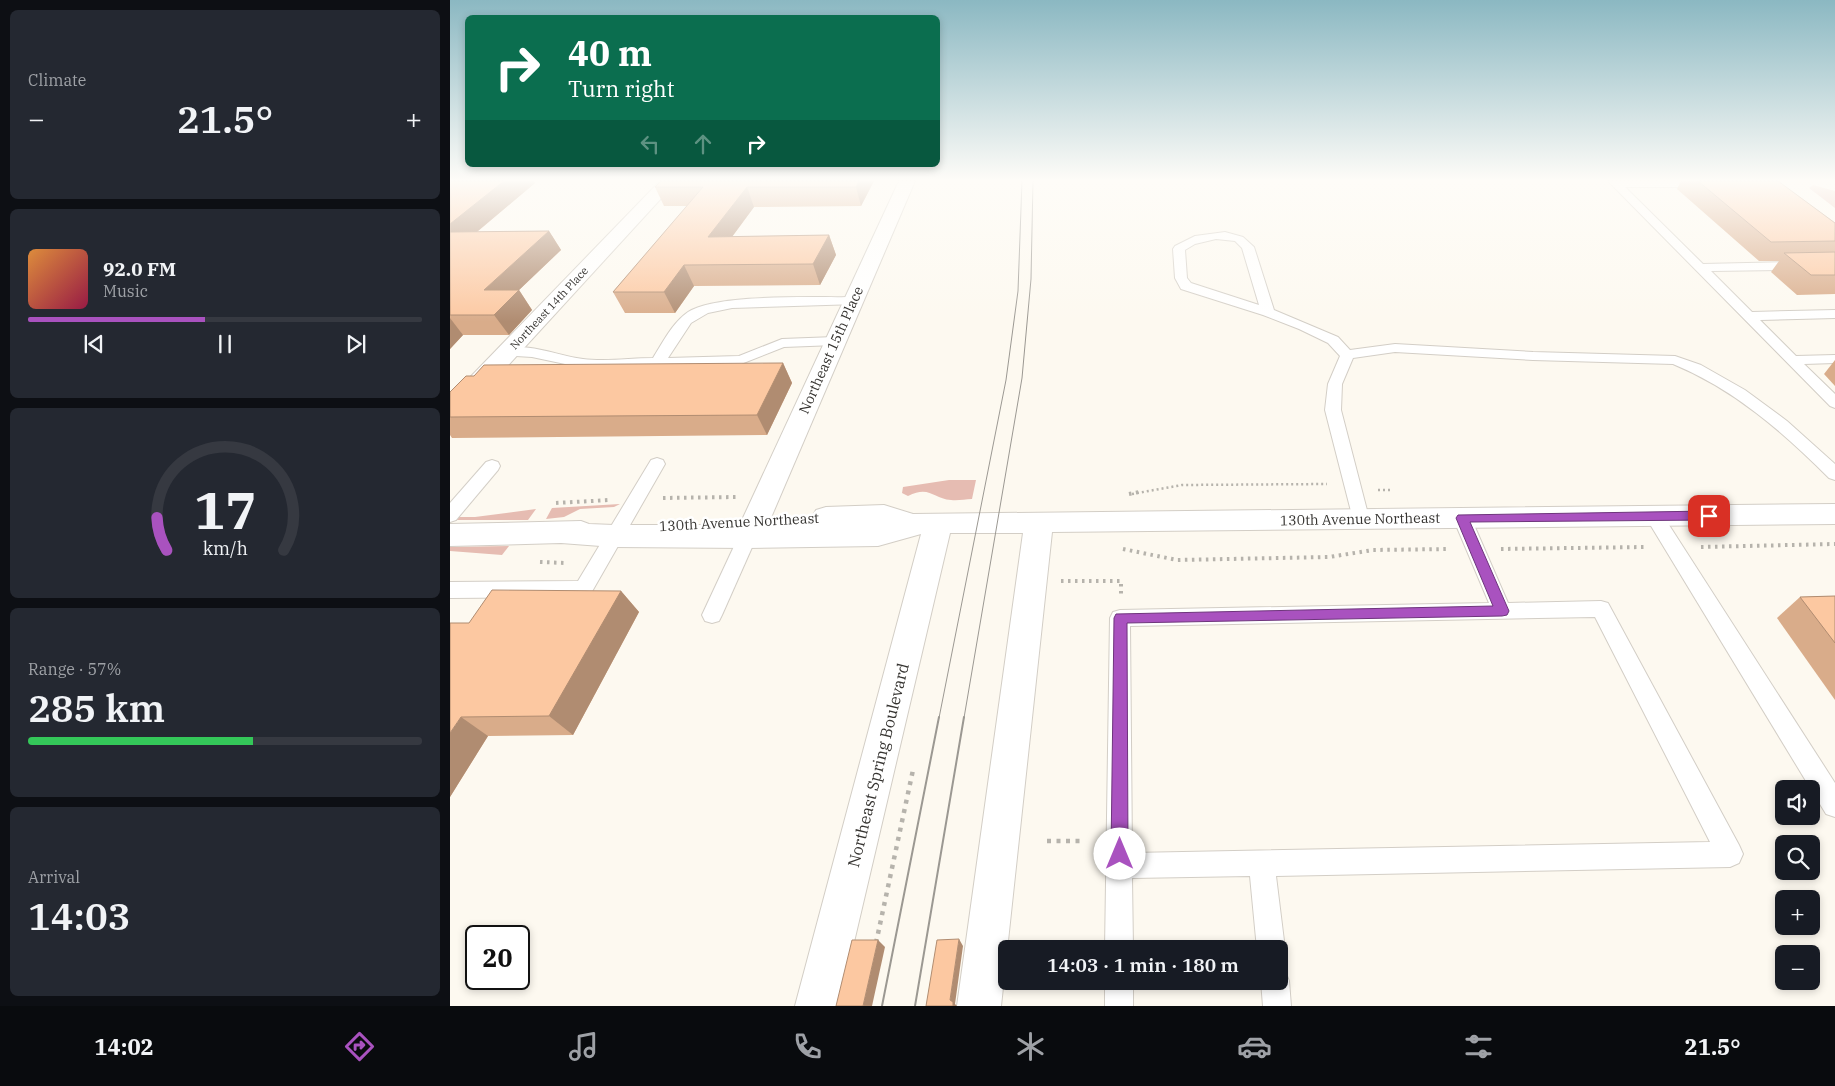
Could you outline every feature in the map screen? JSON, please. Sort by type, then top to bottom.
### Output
[{"type":"street","name":"Northeast 14th Place","points":[[450,413],[625,228]]},
{"type":"street","name":"Northeast 15th Place","points":[[756,518],[886,228]]},
{"type":"street","name":"130th Avenue Northeast","points":[[450,535],[616,532],[756,518],[878,535],[926,524],[1835,514]]},
{"type":"street","points":[[979,1006],[1039,522]]},
{"type":"street","name":"Northeast Spring Boulevard","points":[[817,1006],[926,524]]},
{"type":"lane","points":[[1660,228],[1835,403]]},
{"type":"lane","points":[[1268,312],[1248,247],[1242,240],[1234,237],[1204,237],[1186,242],[1179,249],[1181,278],[1186,286],[1268,312],[1333,340],[1346,355]]},
{"type":"lane","points":[[1700,268],[1835,265]]},
{"type":"lane","points":[[658,362],[688,316],[698,310],[732,304],[853,301]]},
{"type":"lane","points":[[1748,316],[1835,314]]},
{"type":"lane","points":[[507,352],[532,353],[584,364],[741,360],[782,342],[835,341]]},
{"type":"lane","points":[[1346,355],[1395,348],[1533,356],[1675,360],[1695,367],[1748,400],[1808,447],[1835,474]]},
{"type":"lane","points":[[1346,355],[1335,384],[1333,410],[1360,518]]},
{"type":"lane","points":[[1792,360],[1835,359]]},
{"type":"lane","points":[[450,590],[583,589],[657,464]]},
{"type":"lane","points":[[450,515],[492,466]]},
{"type":"lane","points":[[1654,516],[1835,806]]},
{"type":"lane","points":[[712,615],[756,518]]},
{"type":"lane","points":[[1462,518],[1502,611]]},
{"type":"lane","points":[[1119,940],[1120,618],[1601,609],[1730,854],[1120,866]]},
{"type":"lane","points":[[1262,864],[1270,940]]},
{"type":"lane","points":[[1119,990],[1119,1006]]},
{"type":"lane","points":[[1276,990],[1278,1006]]},
{"type":"path","points":[[1125,494],[1182,485],[1327,484],[1393,490]]},
{"type":"path","points":[[555,503],[637,499],[756,518]]},
{"type":"path","points":[[1059,581],[1121,581],[1120,618]]},
{"type":"path","points":[[875,948],[914,765]]},
{"type":"path","points":[[1047,841],[1085,841]]},
{"type":"shaded area","points":[[949,480],[976,480],[972,499],[945,499],[927,492],[908,496],[902,493],[903,487]]},
{"type":"shaded area","points":[[620,504],[614,507],[580,509],[564,517],[546,519],[552,508]]},
{"type":"shaded area","points":[[536,509],[528,520],[450,520],[450,517],[475,517]]},
{"type":"shaded area","points":[[509,546],[502,555],[450,551],[450,547]]},
{"type":"building","points":[[668,228],[715,228],[708,237],[829,235],[813,264],[684,265],[664,292],[613,292]]},
{"type":"building","points":[[1754,228],[1835,228],[1835,241],[1771,242]]},
{"type":"building","points":[[549,231],[484,290],[519,290],[494,315],[450,315],[450,232]]},
{"type":"building","points":[[1835,252],[1835,275],[1811,275],[1784,253]]},
{"type":"building","points":[[783,363],[757,415],[450,417],[450,392],[466,376],[474,376],[484,365]]},
{"type":"building","points":[[492,590],[621,591],[549,716],[461,717],[450,733],[450,623],[469,623]]},
{"type":"building","points":[[1835,596],[1835,643],[1800,597]]},
{"type":"building","points":[[959,939],[950,1000],[953,1002],[953,1006],[926,1006],[937,940]]},
{"type":"building","points":[[852,940],[878,940],[863,1006],[836,1006]]},
{"type":"tram line","points":[[939,718],[1006,380],[1018,291],[1020,228]]},
{"type":"tram line","points":[[964,718],[1022,378],[1031,279],[1032,228]]},
{"type":"tram line","points":[[882,1006],[939,717]]},
{"type":"tram line","points":[[915,1006],[964,717]]},
{"type":"route","points":[[1120,854],[1120,618],[1502,611],[1462,518],[1709,516]]}]
